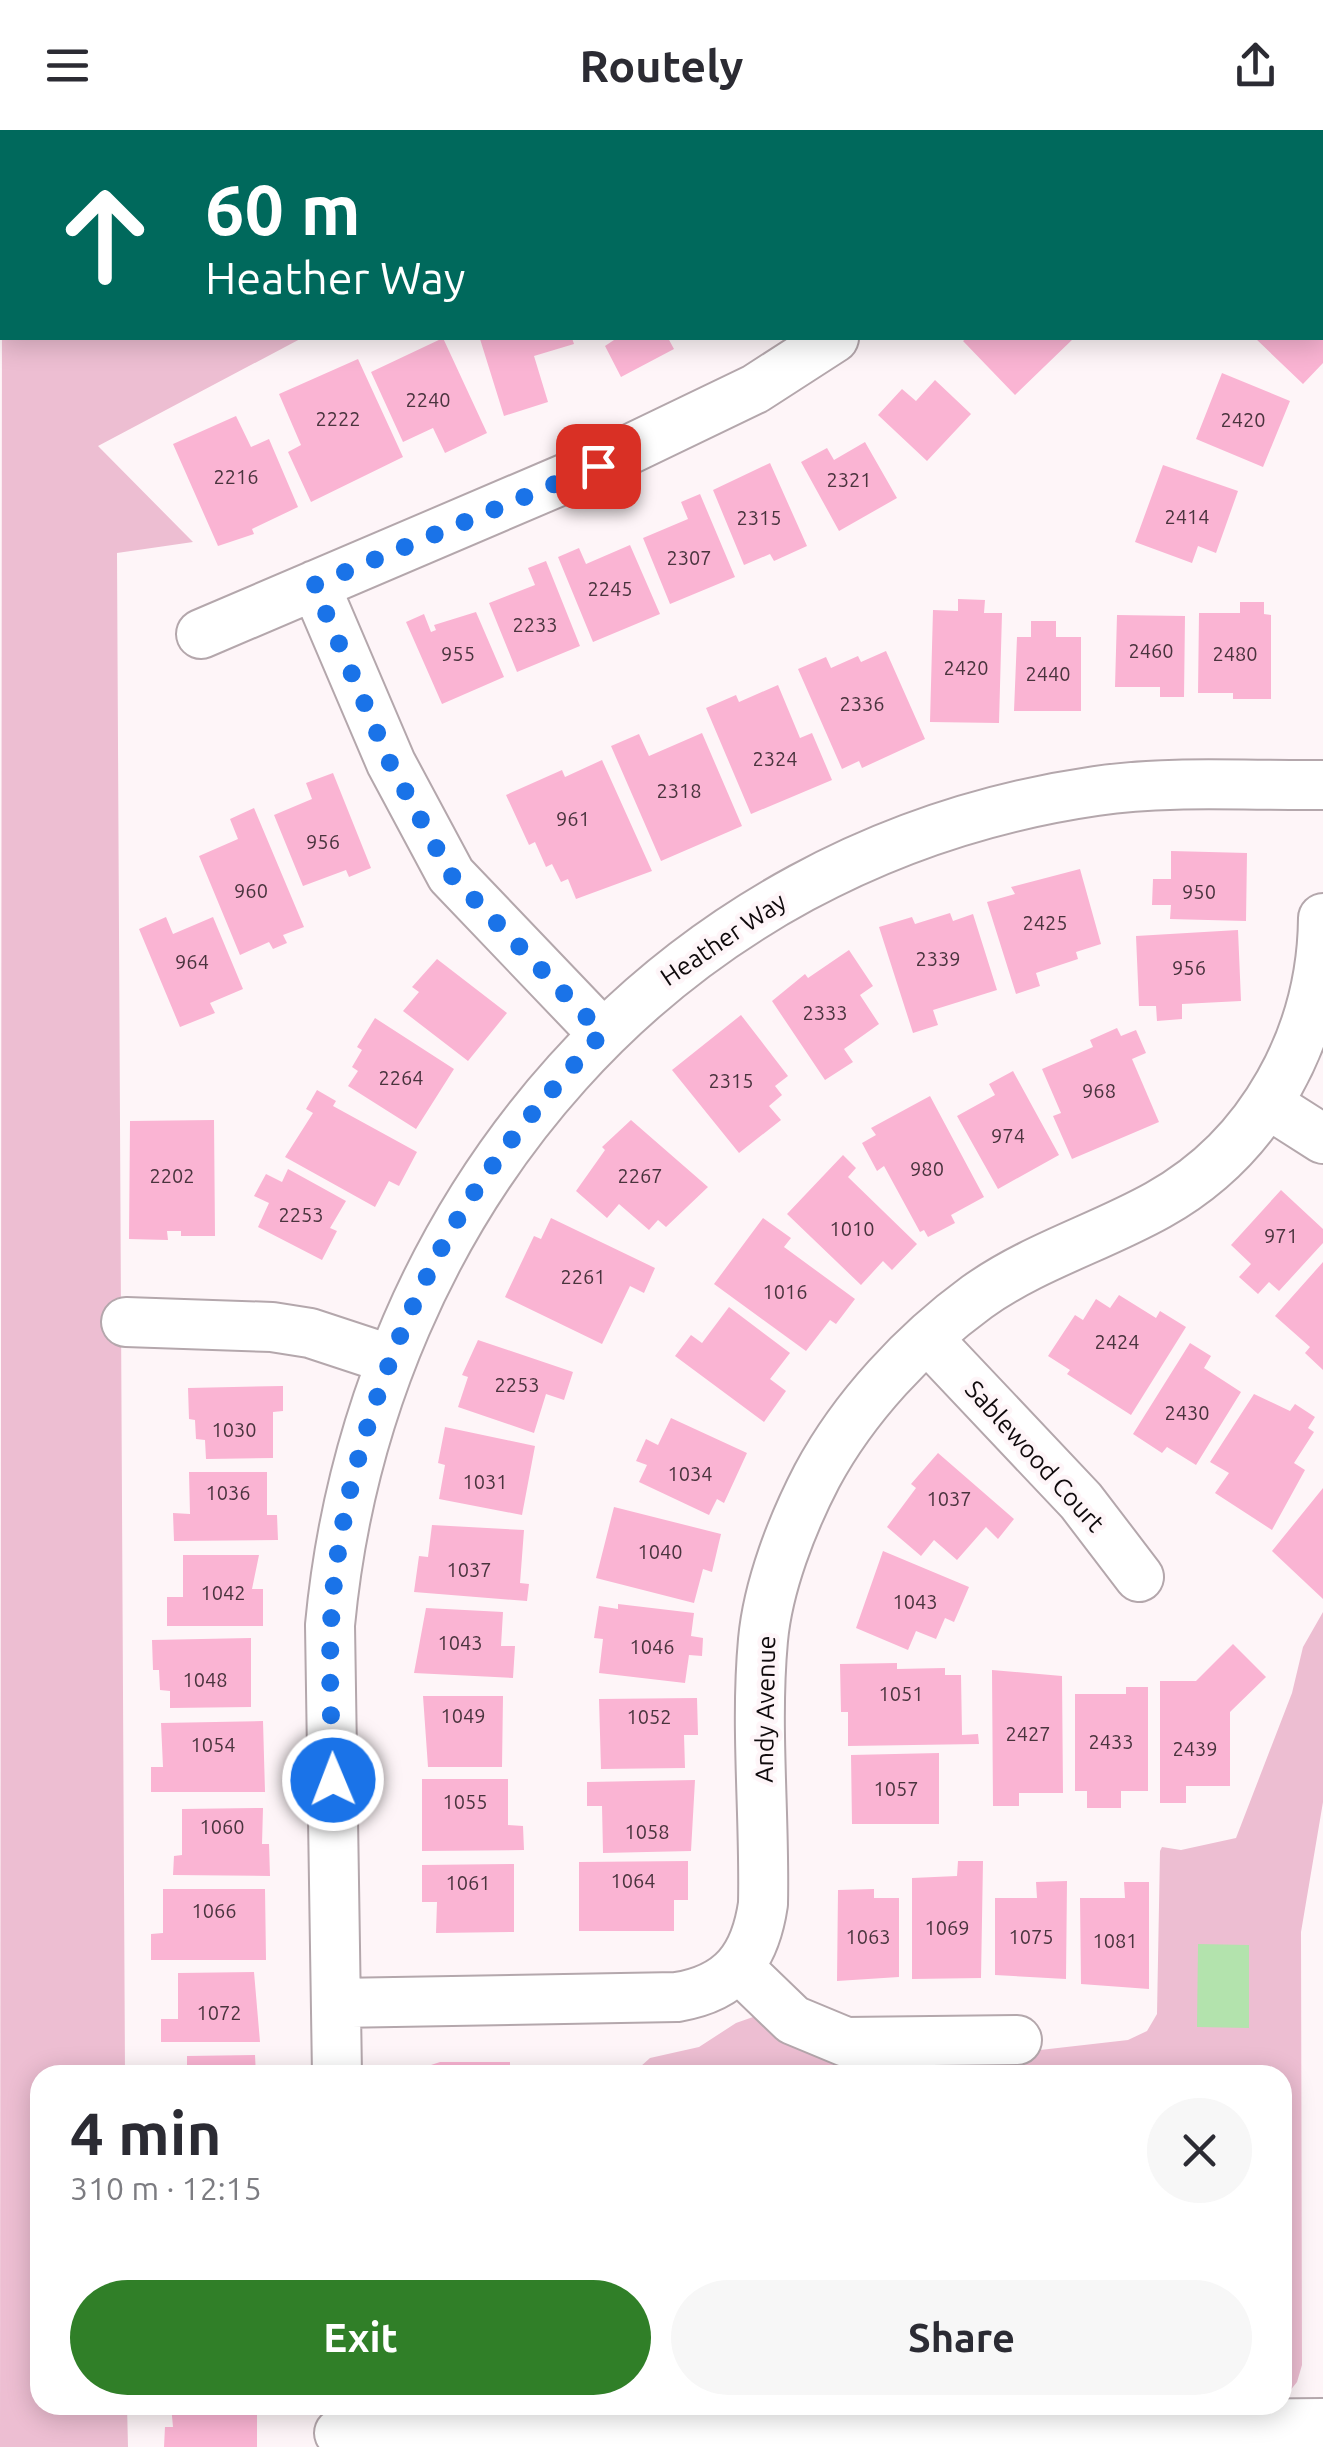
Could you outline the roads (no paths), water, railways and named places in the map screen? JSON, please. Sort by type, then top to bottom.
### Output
[{"type":"street","points":[[201,634],[665,434],[755,389],[831,340]]},
{"type":"street","points":[[314,585],[390,763],[451,875],[602,1033]]},
{"type":"street","name":"Heather Way","points":[[337,2065],[330,1625],[343,1525],[392,1360],[449,1234],[490,1168],[602,1033],[668,973],[720,935],[798,888],[876,852],[994,812],[1098,790],[1323,784]]},
{"type":"street","name":"Andy Avenue","points":[[738,1967],[758,1937],[763,1904],[763,1637],[776,1581],[818,1474],[869,1400],[927,1338],[978,1296],[1046,1256],[1158,1205],[1220,1160],[1268,1104],[1290,1066],[1316,994],[1323,918]]},
{"type":"street","points":[[1268,1104],[1323,1139]]},
{"type":"street","points":[[126,1322],[272,1327],[310,1333],[392,1360]]},
{"type":"street","name":"Sablewood Court","points":[[927,1338],[1081,1500],[1139,1577]]},
{"type":"street","points":[[337,2003],[676,1997],[712,1988],[738,1967],[793,2020],[846,2042],[1017,2040]]},
{"type":"street","points":[[339,2428],[845,2438],[1323,2423]]}]
